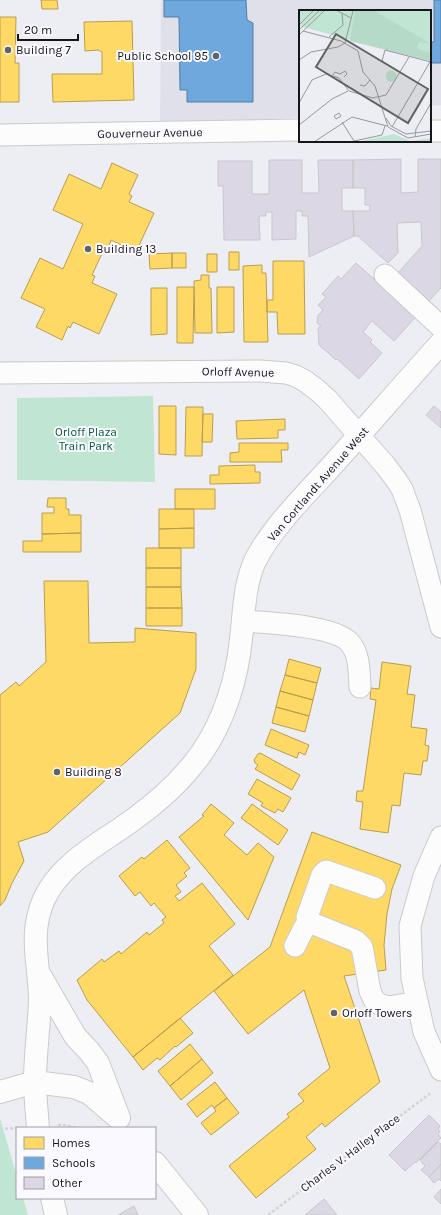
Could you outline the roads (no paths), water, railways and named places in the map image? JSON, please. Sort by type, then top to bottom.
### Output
[{"type":"main road","name":"Van Cortlandt Avenue West","points":[[38,1127],[35,1082],[40,999],[35,947],[37,921],[44,899],[56,880],[84,852],[135,819],[163,796],[190,768],[211,739],[225,708],[231,689],[237,666],[250,575],[263,548],[289,514],[441,343]]},
{"type":"main road","points":[[37,971],[75,1036],[98,1063],[123,1123]]},
{"type":"main road","points":[[0,1092],[35,1082],[74,1087],[88,1093],[123,1123]]},
{"type":"main road","points":[[156,1164],[197,1215]]},
{"type":"main road","points":[[52,1199],[56,1215]]},
{"type":"street","name":"Gouverneur Avenue","points":[[0,135],[299,130]]},
{"type":"street","points":[[431,130],[441,131]]},
{"type":"street","points":[[384,275],[441,327]]},
{"type":"street","name":"Orloff Avenue","points":[[0,373],[260,371],[286,373],[305,381],[327,399],[392,474],[402,489],[410,510],[441,627]]},
{"type":"street","points":[[244,621],[323,630],[339,635],[350,642],[355,652],[358,662],[360,687]]},
{"type":"street","points":[[441,838],[424,876],[410,926],[412,978],[417,1002],[424,1032],[441,1070]]},
{"type":"street","points":[[309,922],[307,918],[311,905],[322,875],[326,871],[376,888]]},
{"type":"street","points":[[309,922],[356,941],[362,948],[370,991],[374,1000],[381,1005],[389,1007],[417,1002]]},
{"type":"street","points":[[295,946],[304,928],[309,922]]},
{"type":"place","name":"Building 7","points":[[8,50]]},
{"type":"place","name":"Public School 95","points":[[216,56]]},
{"type":"place","name":"Building 13","points":[[88,249]]},
{"type":"place","name":"Building 8","points":[[57,772]]},
{"type":"place","name":"Orloff Towers","points":[[334,1013]]},
{"type":"park label","name":"Orloff Plaza Train Park","points":[[86,439]]}]
